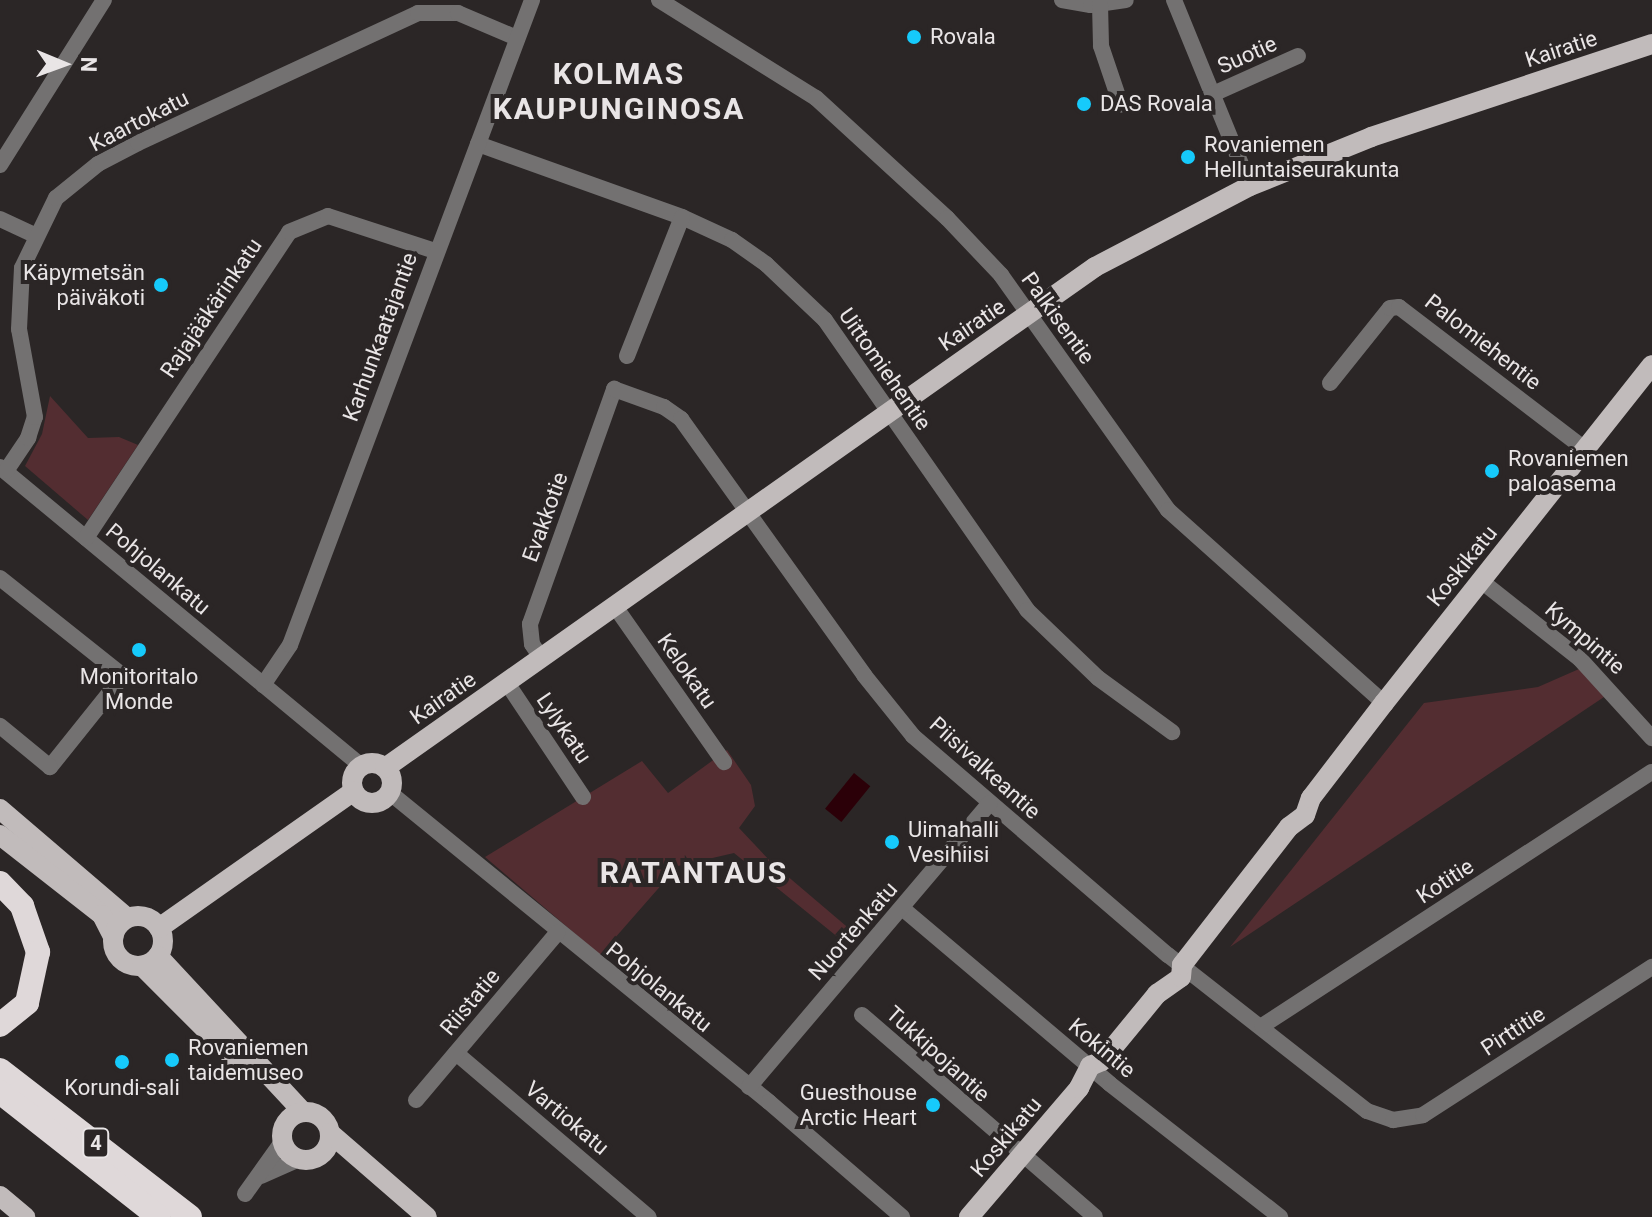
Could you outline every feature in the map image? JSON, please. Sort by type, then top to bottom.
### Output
[{"type":"highway","points":[[0,883],[22,906],[38,952],[27,1003],[0,1025]]},
{"type":"highway","name":"4","points":[[0,1070],[190,1217]]},
{"type":"highway","name":"4","points":[[0,1092],[159,1217]]},
{"type":"main road","name":"Kairatie","points":[[385,768],[1095,267],[1250,186],[1371,137],[1652,44]]},
{"type":"main road","name":"Koskikatu","points":[[969,1217],[1157,994],[1163,976],[1182,965],[1289,827],[1296,807],[1311,798],[1652,365]]},
{"type":"main road","points":[[361,766],[385,768],[391,779],[389,792],[374,802],[354,791],[352,780],[361,766]]},
{"type":"main road","points":[[159,928],[354,791]]},
{"type":"main road","points":[[0,809],[127,918],[145,917],[159,928],[163,942],[150,961]]},
{"type":"main road","points":[[0,835],[102,915],[119,958],[150,961],[296,1116],[322,1118],[330,1133],[427,1217]]},
{"type":"main road","points":[[113,937],[127,918]]},
{"type":"main road","points":[[296,1116],[282,1142],[299,1159],[322,1155],[341,1160],[410,1217]]},
{"type":"main road","points":[[322,1155],[330,1133]]},
{"type":"main road","points":[[0,1196],[25,1217]]},
{"type":"street","points":[[0,165],[104,0]]},
{"type":"street","name":"Karhunkaatajantie","points":[[263,685],[296,631],[435,251],[532,0]]},
{"type":"street","name":"Palkisentie","points":[[659,0],[816,98],[947,218],[1030,315],[1168,510],[1384,703]]},
{"type":"street","points":[[1062,0],[1100,4],[1126,0]]},
{"type":"street","points":[[1174,0],[1250,186]]},
{"type":"street","points":[[1100,4],[1101,46],[1121,105]]},
{"type":"street","name":"Kaartokatu","points":[[3,469],[28,438],[35,417],[18,304],[22,268],[35,235],[56,198],[98,164],[418,13],[458,13],[517,38]]},
{"type":"street","name":"Suotie","points":[[1213,94],[1298,56]]},
{"type":"street","name":"Uittomiehentie","points":[[478,144],[682,217],[732,240],[797,293],[825,320],[1027,610],[1098,678],[1172,732]]},
{"type":"street","name":"Rajajääkärinkatu","points":[[86,538],[289,232],[328,216],[435,251]]},
{"type":"street","points":[[627,356],[682,217]]},
{"type":"street","points":[[0,219],[35,235]]},
{"type":"street","name":"Palomiehentie","points":[[1330,383],[1390,308],[1399,307],[1585,449]]},
{"type":"street","name":"Piisivalkeantie","points":[[614,389],[673,412],[750,512],[882,699],[913,736],[1182,965],[1367,1111],[1393,1120]]},
{"type":"street","name":"Evakkotie","points":[[542,659],[532,644],[530,624],[614,389]]},
{"type":"street","name":"Pohjolankatu","points":[[3,469],[361,766]]},
{"type":"street","points":[[0,578],[123,676],[50,767],[0,726]]},
{"type":"street","name":"Kympintie","points":[[1480,580],[1580,659],[1652,738]]},
{"type":"street","name":"Kelokatu","points":[[614,605],[724,762]]},
{"type":"street","name":"Lylykatu","points":[[507,683],[583,797]]},
{"type":"street","name":"Kotitie","points":[[1262,1026],[1652,772]]},
{"type":"street","name":"Pohjolankatu","points":[[389,792],[557,933],[749,1087],[902,1217]]},
{"type":"street","name":"Nuortenkatu","points":[[749,1087],[990,803]]},
{"type":"street","name":"Kokintie","points":[[902,908],[1280,1217]]},
{"type":"street","name":"Riistatie","points":[[416,1100],[557,933]]},
{"type":"street","name":"Pirttitie","points":[[1393,1120],[1423,1115],[1652,967]]},
{"type":"street","name":"Tukkipojantie","points":[[862,1015],[1095,1217]]},
{"type":"street","name":"Vartiokatu","points":[[456,1053],[649,1217]]},
{"type":"street","points":[[245,1194],[261,1176],[282,1142]]},
{"type":"street","points":[[261,1176],[299,1159]]},
{"type":"shaded area","points":[[50,396],[88,438],[119,437],[138,445],[88,520],[25,466],[42,434]]},
{"type":"shaded area","points":[[1579,669],[1607,695],[1230,947],[1424,703],[1538,687]]},
{"type":"shaded area","points":[[727,750],[751,785],[755,806],[739,828],[772,863],[859,937],[850,947],[734,853],[678,866],[600,955],[485,857],[642,761],[668,793]]},
{"type":"shaded area","points":[[854,773],[870,786],[841,822],[825,809]]},
{"type":"place","name":"Rovala","points":[[914,37]]},
{"type":"place","name":"DAS Rovala","points":[[1084,104]]},
{"type":"place","name":"Rovaniemen Helluntaiseurakunta","points":[[1188,157]]},
{"type":"place","name":"Käpymetsän päiväkoti","points":[[161,285]]},
{"type":"place","name":"Rovaniemen paloasema","points":[[1492,471]]},
{"type":"place","name":"Monitoritalo Monde","points":[[139,650]]},
{"type":"place","name":"Uimahalli Vesihiisi","points":[[892,842]]},
{"type":"place","name":"Rovaniemen taidemuseo","points":[[172,1060]]},
{"type":"place","name":"Korundi-sali","points":[[122,1062]]},
{"type":"place","name":"Guesthouse Arctic Heart","points":[[933,1105]]},
{"type":"district","name":"KOLMAS KAUPUNGINOSA","points":[[619,91]]},
{"type":"district","name":"RATANTAUS","points":[[694,873]]}]
